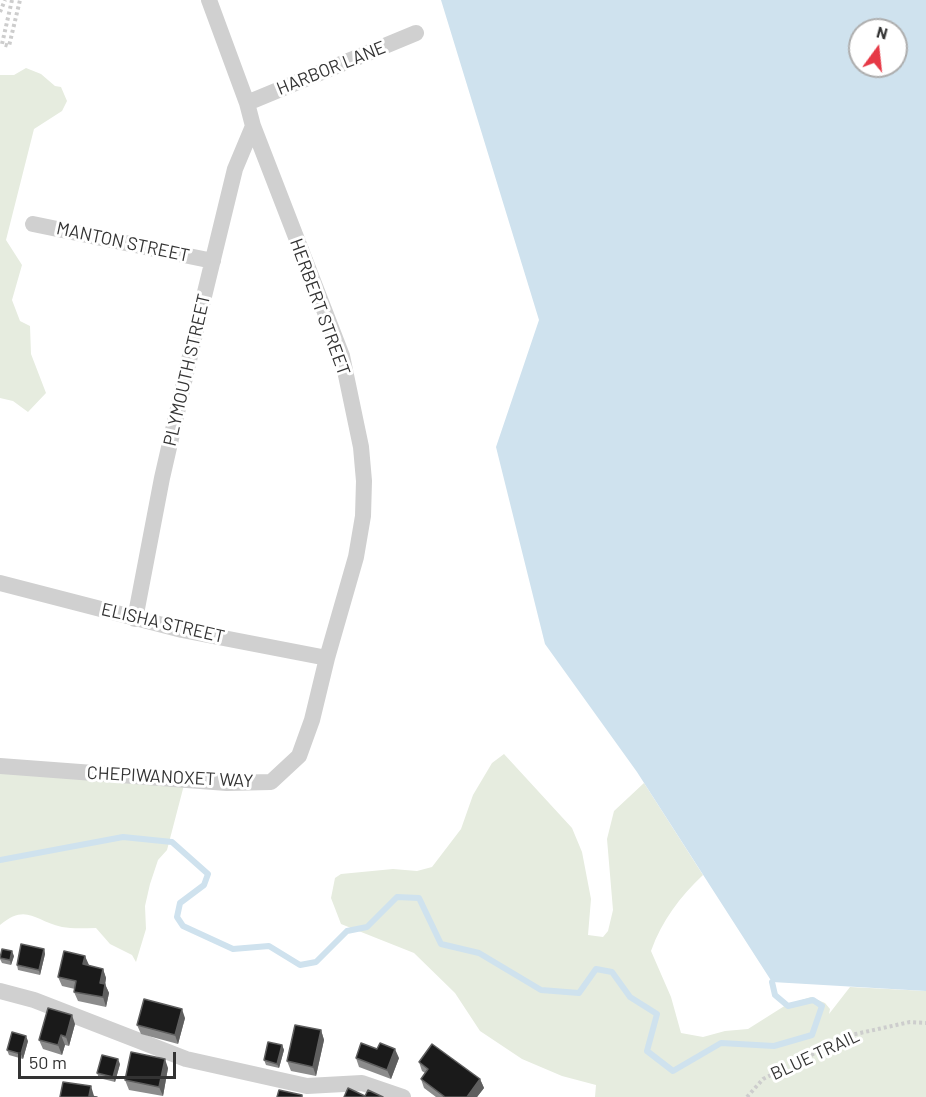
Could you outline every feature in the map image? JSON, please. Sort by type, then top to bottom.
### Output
[{"type":"street","name":"HERBERT STREET","points":[[209,0],[247,103],[253,126],[342,356],[361,447],[364,481],[363,516],[356,556],[327,658]]},
{"type":"street","name":"HARBOR LANE","points":[[247,103],[416,33]]},
{"type":"street","name":"PLYMOUTH STREET","points":[[135,618],[162,478],[235,169],[253,126]]},
{"type":"street","name":"MANTON STREET","points":[[33,224],[213,261]]},
{"type":"street","name":"ELISHA STREET","points":[[0,583],[182,630],[327,658]]},
{"type":"street","name":"CHEPIWANOXET WAY","points":[[0,766],[226,783],[271,782],[298,756],[312,720],[327,658]]},
{"type":"street","points":[[0,991],[34,1000],[186,1059],[307,1086],[362,1083],[403,1097]]},
{"type":"path","points":[[1,12],[5,0]]},
{"type":"path","points":[[12,0],[2,44],[9,46],[20,0]]},
{"type":"path","name":"BLUE TRAIL","points":[[747,1097],[763,1079],[851,1035],[910,1022],[926,1023]]},
{"type":"shaded area","points":[[26,68],[41,74],[55,86],[61,87],[67,101],[62,111],[34,129],[6,240],[22,265],[12,300],[20,321],[30,326],[31,354],[46,393],[28,412],[13,401],[0,398],[0,75],[14,75]]},
{"type":"shaded area","points":[[504,754],[572,828],[582,852],[591,899],[588,935],[603,937],[608,931],[613,910],[607,839],[614,811],[644,783],[703,875],[672,910],[651,951],[671,997],[681,1033],[703,1037],[725,1031],[748,1029],[786,1005],[811,997],[825,1003],[830,1009],[829,1014],[850,987],[926,991],[926,1097],[595,1097],[596,1085],[562,1076],[522,1059],[480,1031],[455,993],[414,953],[341,924],[331,898],[335,878],[341,874],[393,869],[417,871],[432,867],[461,829],[473,795],[492,763]]},
{"type":"shaded area","points":[[0,765],[184,785],[167,850],[158,860],[150,884],[145,906],[146,929],[136,962],[132,955],[110,944],[96,928],[62,927],[24,914],[17,915],[0,925]]},
{"type":"water","points":[[441,0],[926,0],[926,991],[772,982],[637,772],[545,644],[496,447],[539,320]]},
{"type":"building","points":[[21,944],[44,949],[39,970],[17,965]]},
{"type":"building","points":[[2,949],[12,951],[10,960],[0,958]]},
{"type":"building","points":[[64,951],[85,956],[83,964],[103,969],[100,983],[105,984],[103,997],[74,992],[76,981],[58,977]]},
{"type":"building","points":[[144,999],[182,1009],[175,1035],[137,1025]]},
{"type":"building","points":[[48,1008],[72,1015],[66,1037],[61,1035],[58,1045],[39,1040]]},
{"type":"building","points":[[295,1025],[321,1030],[313,1067],[287,1061]]},
{"type":"building","points":[[12,1032],[26,1036],[21,1054],[7,1050]]},
{"type":"building","points":[[268,1042],[282,1045],[277,1064],[264,1060]]},
{"type":"building","points":[[361,1043],[377,1049],[380,1043],[395,1049],[387,1070],[356,1058]]},
{"type":"building","points":[[432,1044],[480,1079],[467,1097],[445,1097],[421,1079],[428,1069],[419,1062]]},
{"type":"building","points":[[131,1052],[165,1059],[159,1087],[125,1080]]},
{"type":"building","points":[[102,1055],[118,1059],[113,1077],[97,1073]]},
{"type":"building","points":[[63,1082],[91,1086],[89,1096],[97,1097],[60,1097]]},
{"type":"building","points":[[348,1088],[365,1096],[368,1090],[383,1097],[344,1097]]},
{"type":"building","points":[[279,1090],[302,1095],[302,1097],[277,1097]]},
{"type":"waterway","points":[[0,860],[123,837],[172,842],[208,874],[204,885],[180,903],[177,917],[183,926],[233,949],[269,946],[300,965],[316,962],[347,931],[367,927],[397,897],[419,898],[441,944],[479,953],[541,990],[579,993],[596,969],[612,972],[630,997],[657,1014],[647,1051],[673,1071],[721,1043],[774,1046],[812,1035],[822,1006],[813,1000],[788,1006],[775,995],[772,982]]}]
